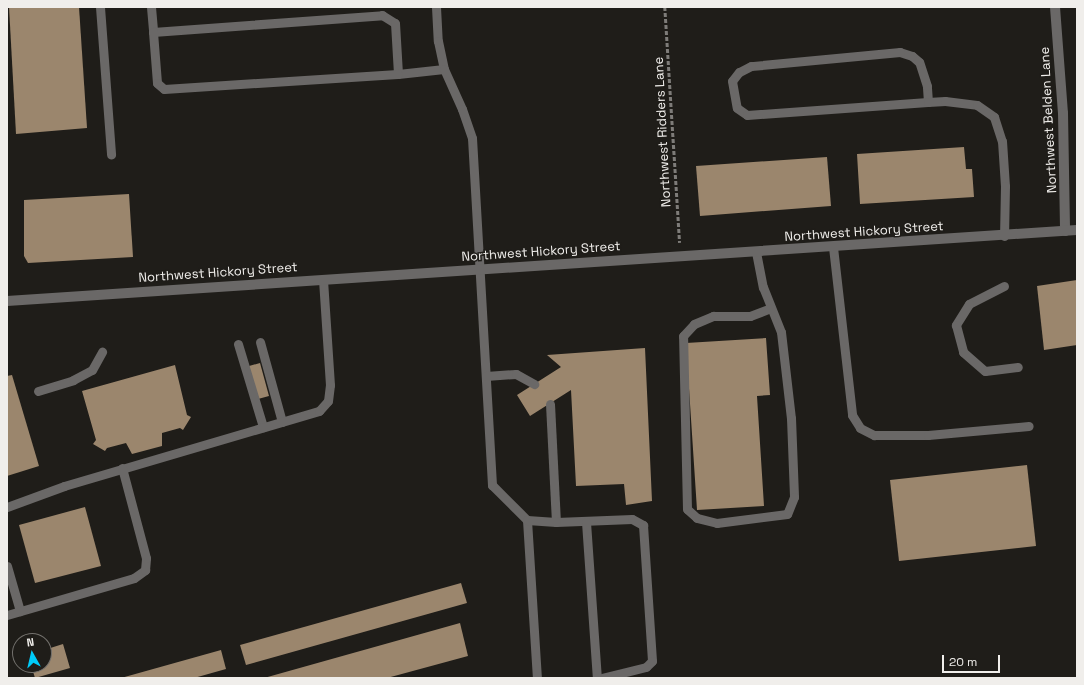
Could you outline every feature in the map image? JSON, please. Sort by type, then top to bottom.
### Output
[{"type":"street","name":"Northwest Belden Lane","points":[[1056,7],[1063,113],[1065,231]]},
{"type":"street","name":"Northwest Hickory Street","points":[[7,300],[1004,236],[1077,230]]},
{"type":"lane","points":[[100,7],[111,156]]},
{"type":"lane","points":[[151,7],[157,83],[164,90],[398,74],[444,69]]},
{"type":"lane","points":[[436,7],[438,41],[444,69],[462,109],[472,138],[481,270],[480,301],[492,485],[527,520],[586,522],[632,519],[643,525],[652,661],[646,667],[602,678]]},
{"type":"lane","points":[[153,32],[382,15],[395,23],[398,74]]},
{"type":"lane","points":[[928,102],[927,86],[919,62],[912,56],[900,52],[751,66],[739,72],[732,81],[737,108],[747,115],[945,101],[977,105],[994,117],[1002,141],[1004,236]]},
{"type":"lane","points":[[833,247],[852,415],[860,428],[874,435],[928,435],[1029,426]]},
{"type":"lane","points":[[756,252],[762,287],[771,308],[781,332],[792,418],[794,497],[787,514],[717,523],[697,518],[687,509],[683,336],[694,324],[713,316],[750,316],[771,308]]},
{"type":"lane","points":[[7,507],[64,486],[122,468],[319,411],[328,401],[330,385],[323,279]]},
{"type":"lane","points":[[1004,286],[969,304],[956,325],[963,352],[985,371],[1018,367]]},
{"type":"lane","points":[[260,342],[282,422]]},
{"type":"lane","points":[[238,344],[263,428]]},
{"type":"lane","points":[[38,391],[73,380],[92,370],[102,352]]},
{"type":"lane","points":[[486,376],[516,374],[534,384]]},
{"type":"lane","points":[[550,404],[556,522]]},
{"type":"lane","points":[[7,615],[134,578],[145,570],[146,558],[122,468]]},
{"type":"lane","points":[[527,520],[537,678]]},
{"type":"lane","points":[[586,522],[597,678]]},
{"type":"lane","points":[[7,566],[20,612]]},
{"type":"path","name":"Northwest Ridders Lane","points":[[665,7],[681,256]]},
{"type":"building","points":[[9,7],[79,7],[87,128],[16,134]]},
{"type":"building","points":[[964,147],[966,169],[972,169],[974,197],[860,204],[857,154]]},
{"type":"building","points":[[827,157],[831,206],[700,216],[696,166]]},
{"type":"building","points":[[129,194],[133,257],[28,263],[24,256],[24,200]]},
{"type":"building","points":[[1077,280],[1077,345],[1044,350],[1037,286]]},
{"type":"building","points":[[766,338],[770,395],[757,396],[764,506],[697,510],[686,343]]},
{"type":"building","points":[[645,348],[652,501],[626,505],[624,484],[576,486],[571,390],[530,416],[517,395],[561,367],[547,355]]},
{"type":"building","points":[[260,363],[269,396],[258,399],[249,366]]},
{"type":"building","points":[[175,365],[187,415],[191,417],[183,430],[180,428],[162,433],[162,446],[132,454],[126,443],[107,448],[105,451],[93,444],[96,440],[82,391]]},
{"type":"building","points":[[12,375],[39,466],[7,476],[7,376]]},
{"type":"building","points":[[1027,465],[1036,546],[899,561],[890,480]]},
{"type":"building","points":[[85,507],[101,566],[35,583],[19,525]]},
{"type":"building","points":[[461,583],[467,603],[246,665],[240,645]]},
{"type":"building","points":[[460,623],[468,656],[387,678],[264,678]]},
{"type":"building","points":[[63,644],[70,668],[35,678],[33,673],[52,673],[52,647]]},
{"type":"building","points":[[221,650],[226,669],[194,678],[121,678]]}]
